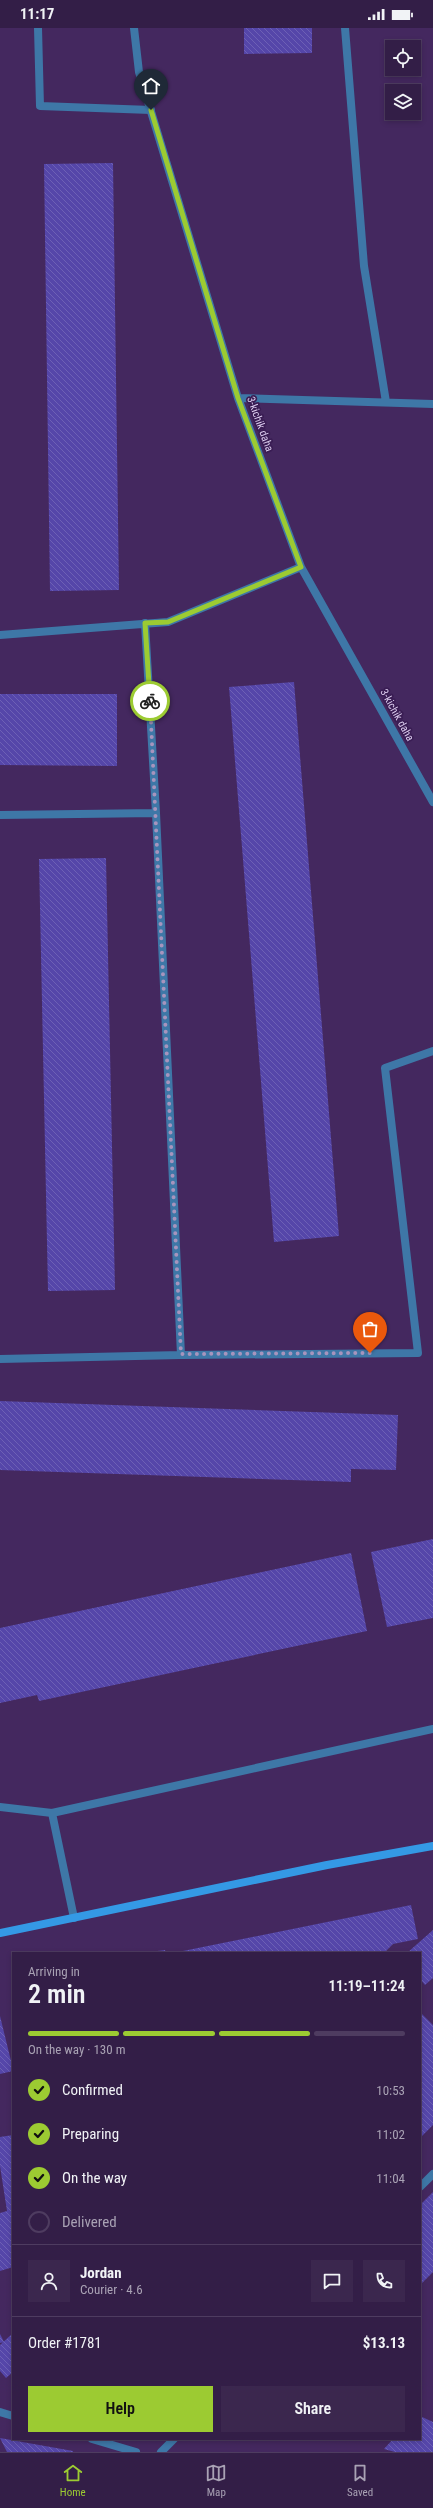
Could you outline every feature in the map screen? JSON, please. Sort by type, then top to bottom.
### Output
[{"type":"street","points":[[38,28],[40,106],[151,110]]},
{"type":"street","name":"3-kichik daha","points":[[134,28],[139,72],[238,398],[301,567],[433,802]]},
{"type":"street","points":[[345,28],[364,266],[386,402]]},
{"type":"street","points":[[238,398],[433,404]]},
{"type":"street","points":[[0,635],[168,622],[301,567]]},
{"type":"street","points":[[145,623],[156,813],[181,1354]]},
{"type":"street","points":[[0,815],[156,813]]},
{"type":"street","points":[[0,1359],[181,1354],[418,1353],[385,1068],[433,1051]]},
{"type":"street","points":[[0,1808],[52,1813],[433,1729]]},
{"type":"street","points":[[52,1813],[74,1918]]},
{"type":"street","points":[[0,1933],[320,1867],[433,1846]]},
{"type":"street","points":[[421,2186],[433,2174]]},
{"type":"street","points":[[0,2412],[12,2416]]},
{"type":"street","points":[[95,2440],[136,2452]]},
{"type":"street","points":[[162,2452],[173,2440]]},
{"type":"building","points":[[244,28],[312,28],[312,53],[244,54]]},
{"type":"building","points":[[113,163],[119,590],[50,591],[44,164]]},
{"type":"building","points":[[294,682],[339,1236],[274,1242],[229,687]]},
{"type":"building","points":[[0,694],[117,694],[117,766],[0,765]]},
{"type":"building","points":[[106,858],[115,1290],[48,1291],[39,859]]},
{"type":"building","points":[[0,1401],[398,1415],[396,1470],[351,1469],[351,1482],[0,1470]]},
{"type":"building","points":[[433,1539],[433,1618],[387,1627],[371,1552]]},
{"type":"building","points":[[351,1553],[367,1631],[39,1701],[37,1695],[0,1703],[0,1628]]},
{"type":"building","points":[[411,1905],[418,1939],[393,1944],[385,1952],[178,1952]]},
{"type":"building","points":[[433,1930],[433,1978],[425,1985],[421,1980],[421,1952],[408,1952]]},
{"type":"building","points":[[165,1950],[166,1952],[150,1952]]},
{"type":"building","points":[[421,2013],[433,2025],[433,2125],[421,2137]]},
{"type":"building","points":[[0,2016],[12,2065],[12,2071],[0,2074]]},
{"type":"building","points":[[12,2135],[12,2267],[0,2271],[0,2213],[7,2211],[0,2166],[0,2137]]},
{"type":"building","points":[[433,2192],[433,2272],[421,2284],[421,2204]]},
{"type":"building","points":[[0,2334],[4,2342],[0,2343]]},
{"type":"building","points":[[12,2334],[12,2373],[6,2378],[0,2371],[0,2345]]},
{"type":"building","points":[[421,2416],[433,2422],[433,2452],[395,2452],[384,2449],[392,2440],[421,2440]]},
{"type":"building","points":[[0,2438],[73,2451],[73,2452],[7,2452]]},
{"type":"way so far","points":[[150,701],[181,1354],[370,1353]]},
{"type":"route","points":[[150,701],[145,623],[168,622],[301,567],[238,398],[151,110]]}]
